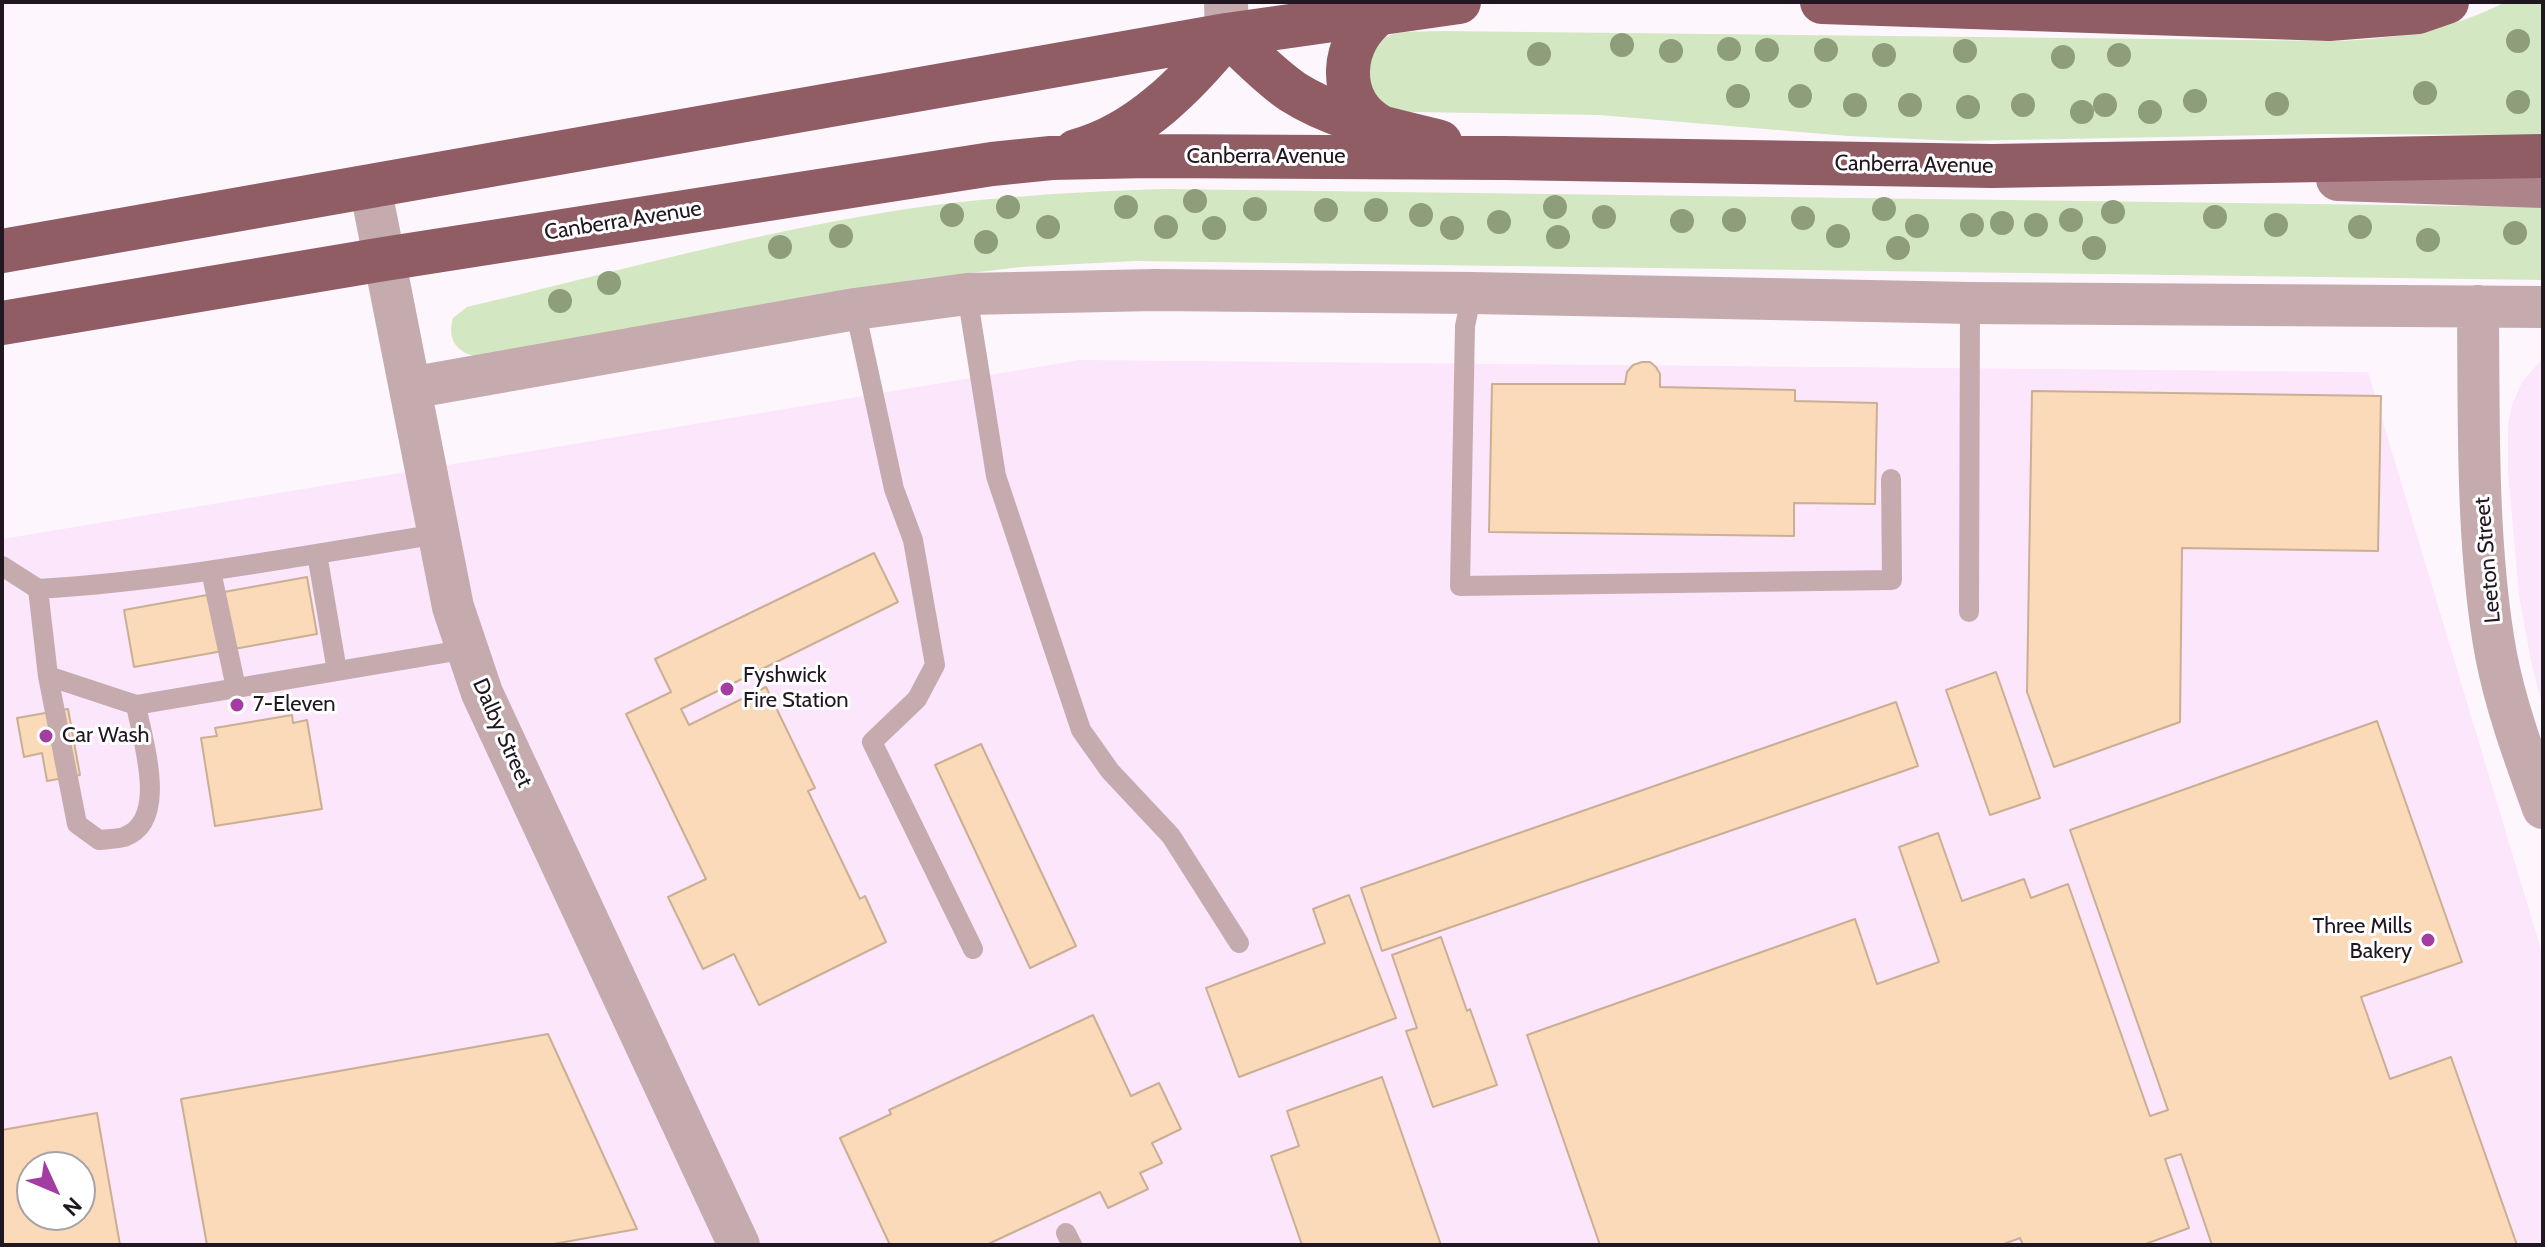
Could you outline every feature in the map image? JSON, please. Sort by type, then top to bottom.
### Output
[{"type":"highway","points":[[2,251],[370,186],[1226,18],[1380,13],[1459,2]]},
{"type":"highway","points":[[1822,2],[2329,19],[2418,12],[2447,2]]},
{"type":"highway","points":[[1379,126],[1368,119],[1354,101],[1346,75],[1355,41],[1366,24],[1380,13]]},
{"type":"highway","points":[[1226,18],[1291,90],[1332,111],[1504,158]]},
{"type":"highway","points":[[1051,158],[1099,144],[1136,123],[1190,76],[1226,18]]},
{"type":"highway","name":"Canberra Avenue","points":[[2,323],[384,259],[992,164],[1051,158],[1504,158],[1992,166],[2543,156]]},
{"type":"main road","points":[[1992,166],[2543,186]]},
{"type":"street","name":"Dalby Street","points":[[370,186],[453,607],[482,693],[739,1245]]},
{"type":"street","points":[[410,388],[855,309],[967,294],[1155,290],[1970,303],[2543,307]]},
{"type":"street","name":"Leeton Street","points":[[2478,306],[2484,553],[2497,656],[2523,751],[2543,808]]},
{"type":"lane","points":[[1472,293],[1465,326],[1460,586],[1892,580],[1891,479]]},
{"type":"lane","points":[[967,294],[996,476],[1081,730],[1110,771],[1171,836],[1239,943]]},
{"type":"lane","points":[[1969,612],[1970,303]]},
{"type":"lane","points":[[855,309],[894,489],[913,540],[935,665],[917,699],[872,742],[973,949]]},
{"type":"lane","points":[[2,566],[38,589],[103,585],[439,534]]},
{"type":"lane","points":[[317,554],[337,671]]},
{"type":"lane","points":[[211,571],[236,688]]},
{"type":"lane","points":[[38,589],[48,676],[77,824],[99,840],[125,837],[144,822],[152,792],[136,705]]},
{"type":"lane","points":[[48,676],[136,705],[468,649]]},
{"type":"shaded area","points":[[2543,358],[2543,709],[2519,595],[2508,472],[2508,425],[2522,382]]},
{"type":"shaded area","points":[[1080,360],[2368,372],[2543,956],[2543,1245],[2,1245],[2,539]]},
{"type":"green space","points":[[2506,2],[2543,2],[2543,135],[2320,134],[1959,141],[1848,136],[1599,115],[1406,112],[1390,109],[1379,100],[1372,91],[1367,70],[1368,59],[1380,41],[1390,35],[1409,32],[2338,41],[2424,31]]},
{"type":"green space","points":[[1167,189],[2543,207],[2543,280],[1135,261],[1021,267],[921,279],[475,356],[462,351],[452,337],[453,318],[467,307],[764,236],[864,216],[977,200]]},
{"type":"building","points":[[1650,362],[1656,367],[1660,374],[1660,387],[1795,390],[1795,401],[1877,403],[1875,504],[1794,503],[1794,536],[1489,532],[1492,384],[1625,384],[1627,372],[1633,365]]},
{"type":"building","points":[[2032,391],[2381,396],[2378,551],[2182,548],[2180,722],[2054,767],[2027,692]]},
{"type":"building","points":[[874,553],[898,602],[681,709],[689,725],[766,687],[815,788],[808,791],[860,899],[865,896],[886,942],[759,1005],[734,954],[703,969],[668,897],[706,879],[626,714],[671,692],[655,659]]},
{"type":"building","points":[[307,577],[317,634],[134,667],[124,610]]},
{"type":"building","points":[[1996,672],[2040,798],[1990,815],[1946,690]]},
{"type":"building","points":[[1896,702],[1918,766],[1382,951],[1361,888]]},
{"type":"building","name":"Car Wash","points":[[68,709],[80,775],[47,781],[42,753],[24,757],[17,718]]},
{"type":"building","points":[[292,715],[293,723],[307,720],[322,809],[215,826],[201,738],[217,736],[215,728]]},
{"type":"building","points":[[2377,721],[2462,962],[2361,997],[2390,1079],[2451,1057],[2517,1245],[2212,1245],[2181,1154],[2165,1159],[2189,1228],[2143,1245],[2023,1245],[2020,1238],[2001,1245],[1600,1245],[1527,1035],[1855,919],[1877,984],[1939,962],[1899,847],[1938,833],[1962,901],[2024,879],[2031,898],[2068,884],[2150,1116],[2168,1110],[2070,830]]},
{"type":"building","points":[[981,744],[1076,946],[1030,968],[935,765]]},
{"type":"building","points":[[1349,895],[1396,1018],[1239,1077],[1206,988],[1325,943],[1313,909]]},
{"type":"building","points":[[1441,937],[1497,1085],[1433,1107],[1406,1031],[1417,1028],[1392,955]]},
{"type":"building","points":[[1093,1015],[1131,1096],[1159,1083],[1181,1129],[1152,1143],[1162,1163],[1140,1173],[1148,1189],[1108,1208],[1100,1192],[986,1245],[890,1245],[840,1138],[891,1114],[889,1110]]},
{"type":"building","points":[[548,1034],[637,1229],[548,1245],[207,1245],[181,1099]]},
{"type":"building","points":[[1382,1077],[1441,1245],[1302,1245],[1271,1156],[1299,1146],[1287,1111]]},
{"type":"building","points":[[97,1113],[120,1245],[2,1245],[2,1130]]},
{"type":"place","name":"Fyshwick Fire Station","points":[[727,689]]},
{"type":"place","name":"7-Eleven","points":[[237,705]]},
{"type":"place","name":"Car Wash","points":[[46,736]]},
{"type":"place","name":"Three Mills Bakery","points":[[2428,940]]}]
